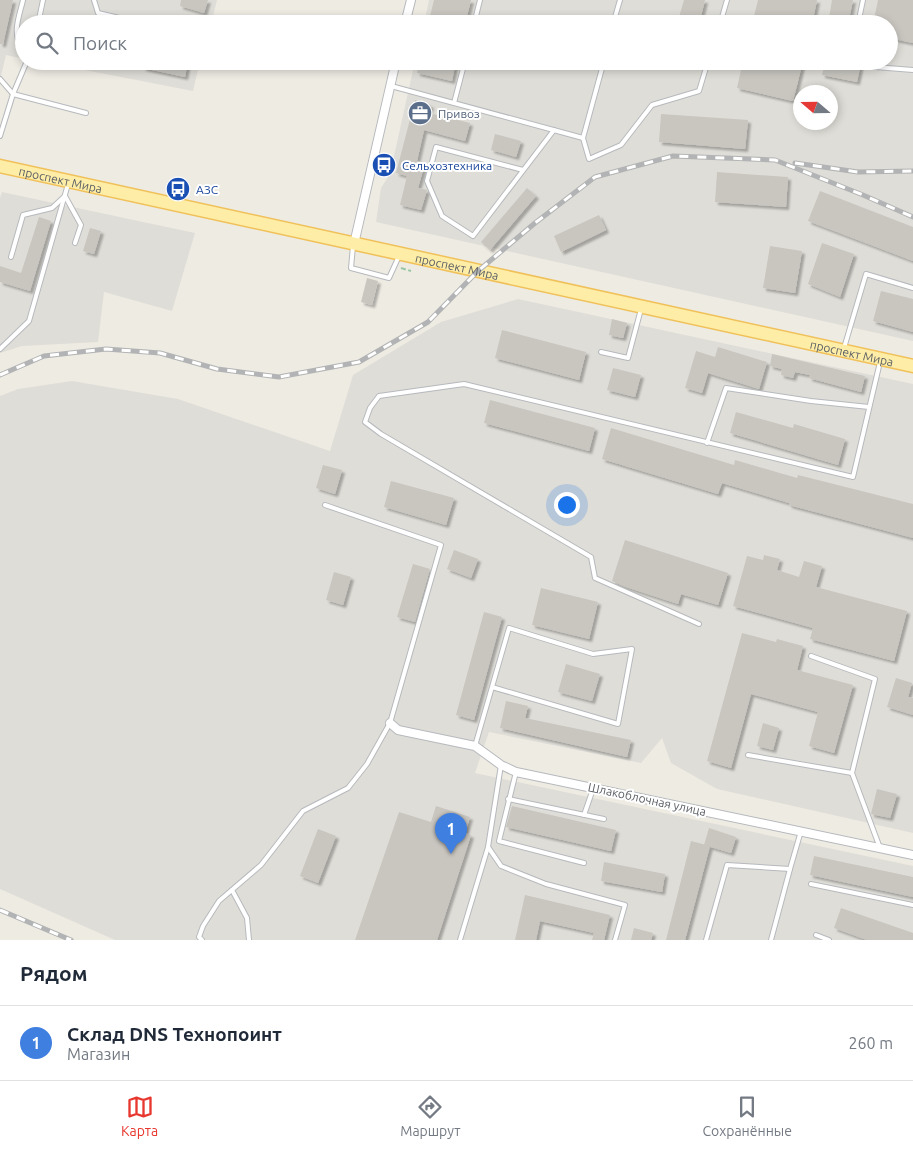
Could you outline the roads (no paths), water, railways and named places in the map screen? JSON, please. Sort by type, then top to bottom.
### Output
[{"type":"main road","name":"проспект Мира","points":[[0,166],[913,366]]},
{"type":"street","points":[[407,15],[410,0]]},
{"type":"street","points":[[354,244],[394,70]]},
{"type":"street","name":"Шлакоблочная улица","points":[[390,723],[398,730],[475,746],[501,765],[516,772],[913,855]]},
{"type":"lane","points":[[20,15],[23,0]]},
{"type":"lane","points":[[40,15],[44,0]]},
{"type":"lane","points":[[94,0],[98,13],[107,15]]},
{"type":"lane","points":[[476,15],[480,0]]},
{"type":"lane","points":[[616,15],[620,0]]},
{"type":"lane","points":[[723,15],[727,0]]},
{"type":"lane","points":[[860,15],[863,0]]},
{"type":"lane","points":[[898,69],[913,70]]},
{"type":"lane","points":[[0,136],[13,94],[23,70]]},
{"type":"lane","points":[[454,103],[463,70]]},
{"type":"lane","points":[[602,70],[584,138],[589,159],[621,145],[652,105],[699,91],[705,70]]},
{"type":"lane","points":[[0,79],[13,94],[86,113]]},
{"type":"lane","points":[[390,86],[584,138]]},
{"type":"lane","points":[[523,170],[436,147],[427,180],[442,216],[473,236],[554,130]]},
{"type":"lane","points":[[0,349],[28,321],[69,182]]},
{"type":"lane","points":[[64,196],[80,224],[75,243]]},
{"type":"lane","points":[[11,257],[23,215],[52,208],[64,196]]},
{"type":"lane","points":[[354,244],[351,268],[389,278],[399,254]]},
{"type":"lane","points":[[844,351],[866,274],[913,288]]},
{"type":"lane","points":[[601,352],[628,358],[642,307]]},
{"type":"lane","points":[[699,624],[596,578],[591,557],[381,434],[365,422],[370,408],[379,396],[464,384],[852,478],[881,359]]},
{"type":"lane","points":[[707,443],[726,388],[811,401],[869,407]]},
{"type":"lane","points":[[202,940],[200,938],[203,926],[219,901],[260,866],[303,811],[348,788],[367,764],[390,723],[441,545],[325,506]]},
{"type":"lane","points":[[475,746],[492,687],[509,628],[593,654],[632,649],[618,724],[492,687]]},
{"type":"lane","points":[[811,656],[875,679],[852,773],[880,848]]},
{"type":"lane","points":[[748,755],[852,773]]},
{"type":"lane","points":[[460,940],[488,847],[501,765]]},
{"type":"lane","points":[[516,772],[499,841],[584,863]]},
{"type":"lane","points":[[584,815],[593,788]]},
{"type":"lane","points":[[508,799],[604,819]]},
{"type":"lane","points":[[771,940],[801,831]]},
{"type":"lane","points":[[488,847],[500,866],[546,884],[625,905],[615,940]]},
{"type":"lane","points":[[706,940],[728,865],[790,869]]},
{"type":"lane","points":[[811,884],[913,906]]},
{"type":"lane","points":[[232,890],[247,918],[249,940]]},
{"type":"lane","points":[[816,935],[830,940]]},
{"type":"railway","points":[[0,375],[44,356],[106,349],[160,353],[217,369],[279,377],[359,362],[428,322],[478,271],[535,223],[595,177],[673,156],[775,160],[913,217]]},
{"type":"railway","points":[[795,163],[858,172],[913,171]]},
{"type":"railway","points":[[0,910],[71,940]]},
{"type":"place","name":"Привоз","points":[[420,113]]},
{"type":"place","name":"Сельхозтехника","points":[[384,165]]},
{"type":"place","name":"АЗС","points":[[178,189]]},
{"type":"place","name":"Склад DNS Технопоинт","points":[[451,854]]}]
